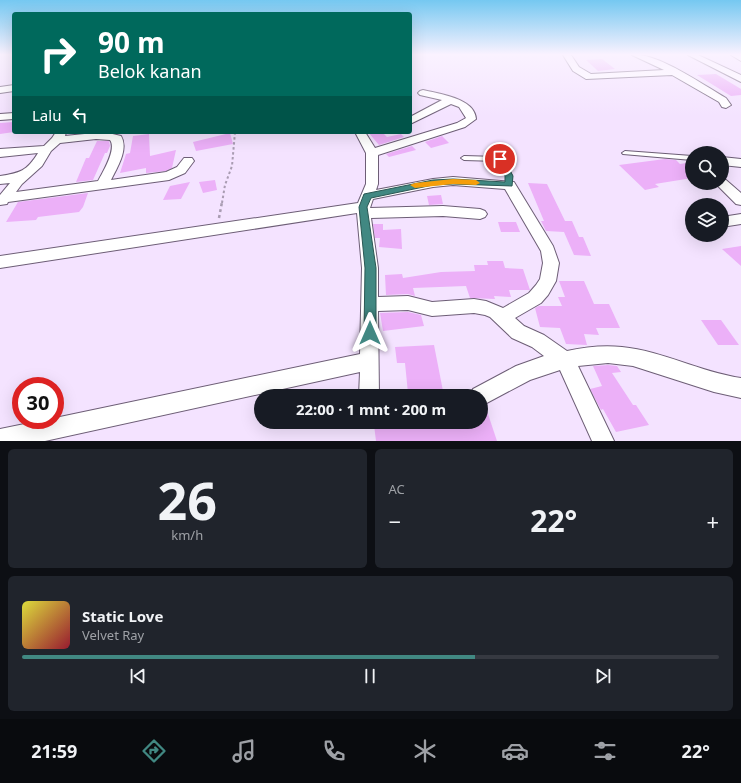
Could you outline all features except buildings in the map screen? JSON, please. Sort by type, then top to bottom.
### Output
[{"type":"street","points":[[680,76],[723,100],[726,105]]},
{"type":"street","points":[[0,90],[12,88]]},
{"type":"street","points":[[372,153],[461,125],[470,119],[471,116],[464,105],[423,93]]},
{"type":"street","points":[[412,120],[445,104],[448,100]]},
{"type":"street","points":[[0,117],[12,116]]},
{"type":"street","points":[[361,134],[372,153],[372,184],[365,205],[370,268],[369,389]]},
{"type":"street","points":[[2,201],[38,162],[59,136],[112,136],[117,138],[119,143],[112,166],[102,185]]},
{"type":"street","points":[[0,153],[47,149]]},
{"type":"street","points":[[2,201],[169,176],[181,170],[188,161]]},
{"type":"street","points":[[729,161],[741,162]]},
{"type":"street","points":[[0,180],[23,177]]},
{"type":"street","points":[[0,262],[365,205],[433,183],[453,182],[509,184],[531,224],[548,250],[551,263],[548,281],[535,298],[502,317]]},
{"type":"street","points":[[729,190],[741,201]]},
{"type":"street","points":[[365,205],[480,214]]},
{"type":"street","points":[[729,221],[741,219]]},
{"type":"street","points":[[370,304],[408,303],[432,309],[474,306],[491,310],[502,317],[518,332],[543,344],[565,360],[603,441]]},
{"type":"street","points":[[488,392],[524,372],[565,360],[611,354],[624,355],[725,386],[741,388]]},
{"type":"street","points":[[0,440],[370,361]]},
{"type":"lane","points":[[500,159],[506,151]]},
{"type":"lane","points":[[625,153],[685,157]]},
{"type":"lane","points":[[464,158],[500,159]]},
{"type":"lane","points":[[500,159],[509,176],[509,184]]},
{"type":"path","points":[[222,228],[218,216],[225,185],[232,166],[234,134]]},
{"type":"slow traffic","points":[[415,185],[453,182],[476,183]]},
{"type":"route","points":[[370,333],[370,268],[363,207],[367,196],[415,185],[433,183],[453,182],[509,184],[509,176],[500,159]]}]
